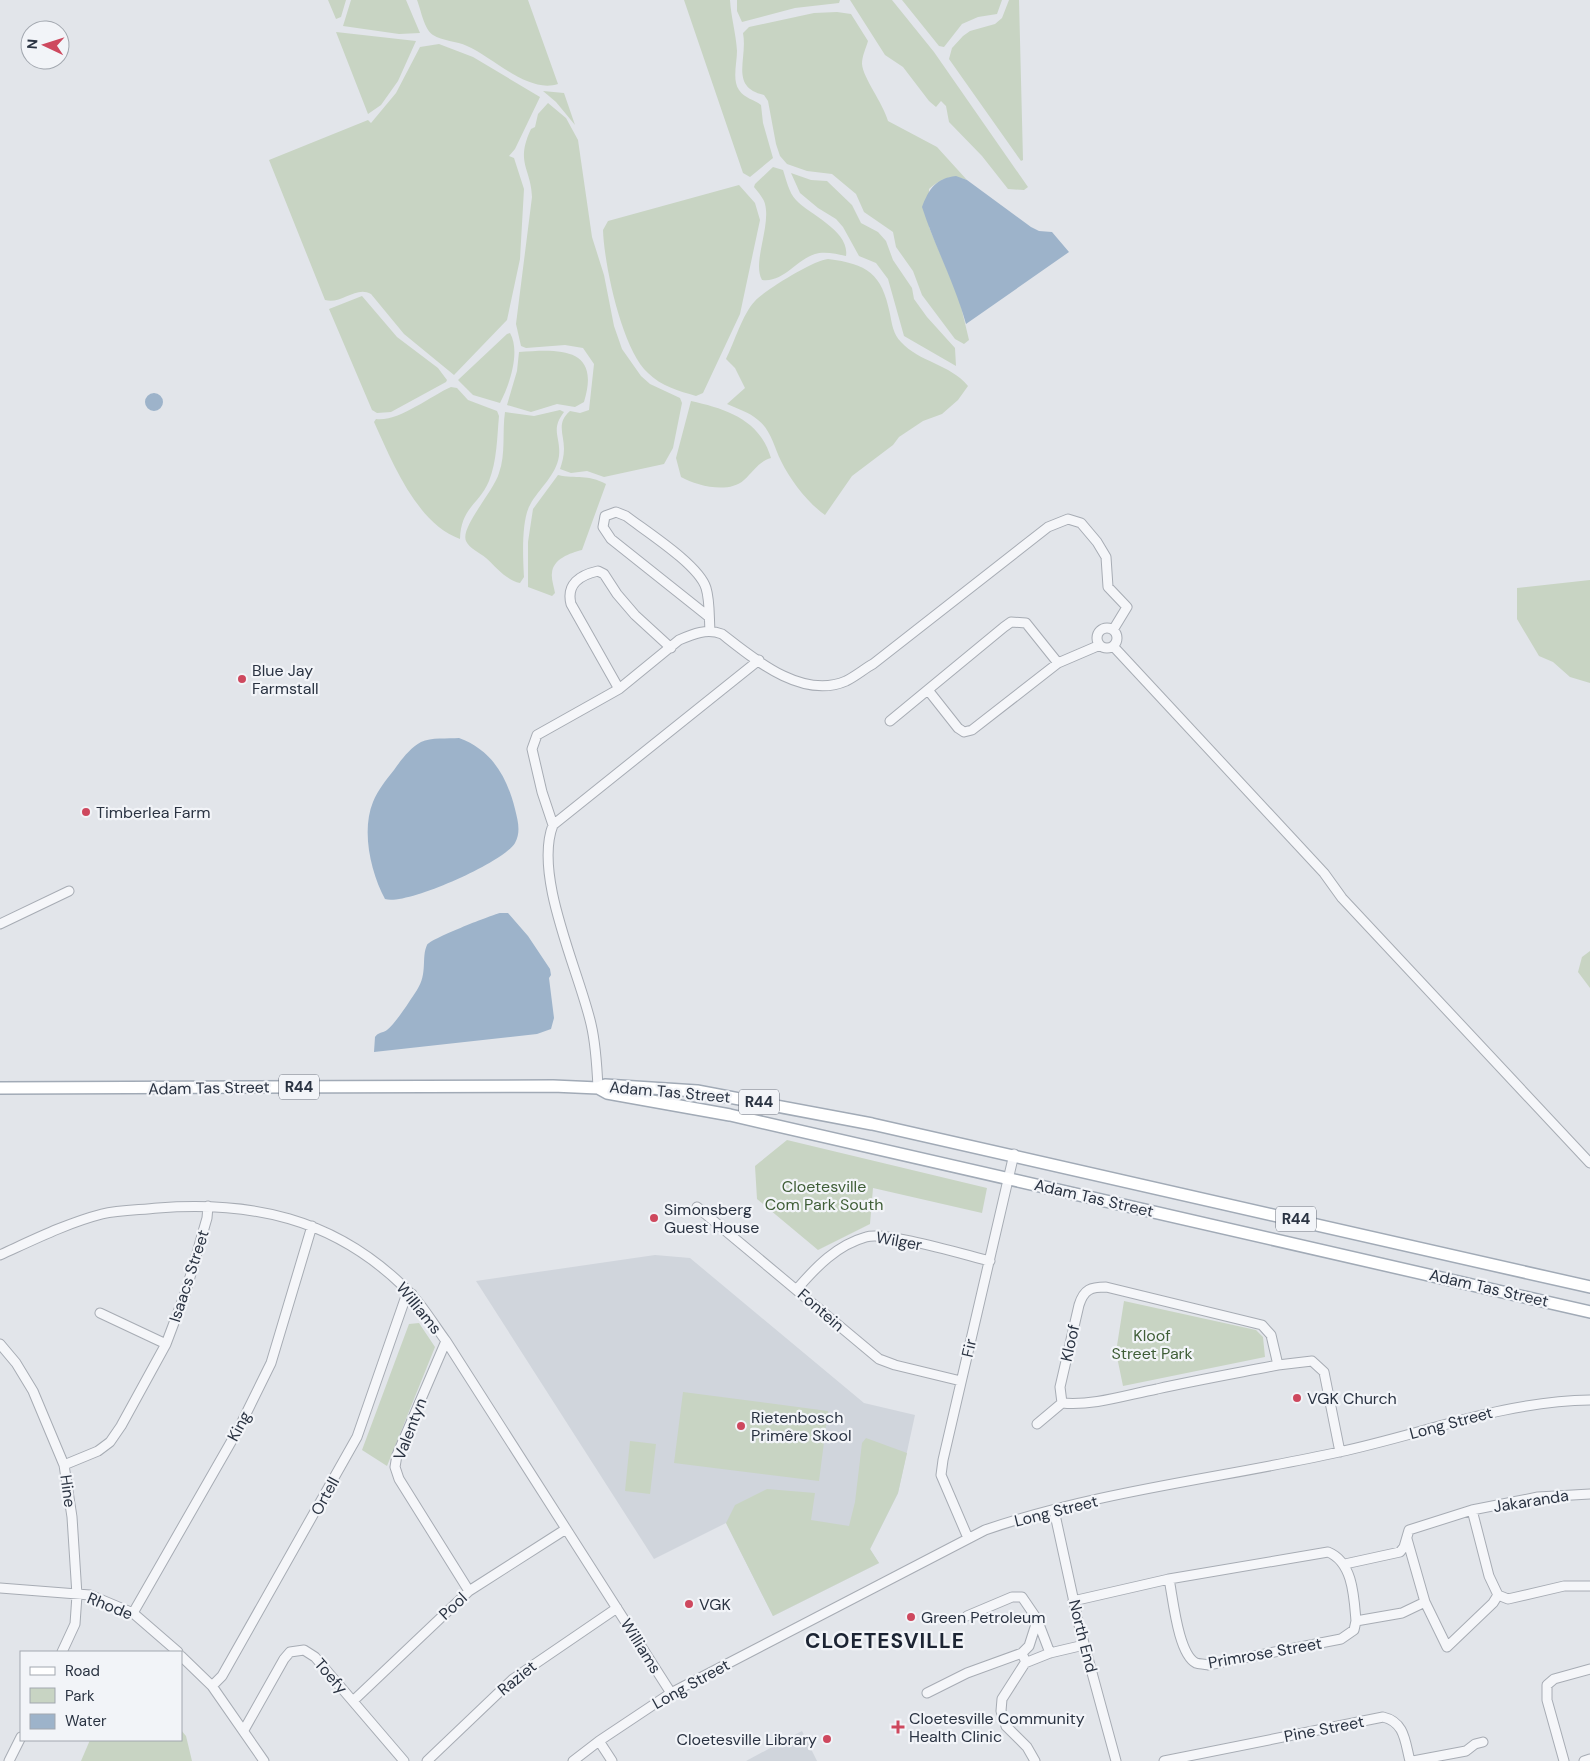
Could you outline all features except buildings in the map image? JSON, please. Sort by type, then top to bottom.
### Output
[{"type":"main road","name":"Adam Tas Street","points":[[0,1088],[553,1086],[598,1088],[605,1085],[741,1098],[1014,1154],[1590,1287]]},
{"type":"main road","name":"Adam Tas Street","points":[[598,1088],[607,1093],[694,1107],[1590,1312]]},
{"type":"street","points":[[709,617],[611,539],[603,527],[606,516],[616,512],[626,516],[694,569],[707,589],[709,617],[710,631]]},
{"type":"street","points":[[598,1088],[597,1052],[591,1024],[548,876],[548,846],[553,825],[542,792],[532,749],[537,734],[619,689],[679,640],[710,631],[722,634],[787,680],[810,685],[846,681],[873,664],[1048,527],[1068,519],[1081,523],[1097,542],[1106,557],[1108,587],[1126,607],[1113,630]]},
{"type":"street","points":[[619,689],[571,604],[570,590],[578,579],[598,571],[604,574],[626,605],[671,648]]},
{"type":"street","points":[[890,721],[1011,622],[1026,623],[1058,663]]},
{"type":"street","points":[[1106,628],[1113,630],[1117,636],[1113,646],[1107,648],[1100,645],[1097,638],[1100,631],[1106,628]]},
{"type":"street","points":[[928,690],[958,728],[964,732],[972,730],[1058,663],[1100,645]]},
{"type":"street","points":[[1113,646],[1324,873],[1342,898],[1590,1163]]},
{"type":"street","points":[[553,825],[759,660]]},
{"type":"street","points":[[0,924],[69,891]]},
{"type":"street","name":"Fir","points":[[968,1538],[941,1475],[1014,1154]]},
{"type":"street","name":"Williams","points":[[0,1255],[84,1219],[105,1213],[208,1206],[235,1208],[312,1226],[331,1233],[363,1253],[412,1294],[446,1341],[671,1693]]},
{"type":"street","name":"Isaacs Street","points":[[64,1464],[98,1451],[110,1442],[135,1403],[166,1344],[186,1292],[207,1218],[208,1206]]},
{"type":"street","name":"Fontein","points":[[697,1207],[879,1359],[895,1365],[962,1381]]},
{"type":"street","name":"King","points":[[133,1613],[239,1428],[271,1363],[312,1226]]},
{"type":"street","name":"Wilger","points":[[797,1289],[818,1265],[836,1251],[867,1236],[893,1238],[990,1261]]},
{"type":"street","name":"Kloof","points":[[1062,1403],[1060,1387],[1078,1304],[1084,1293],[1096,1287],[1106,1287],[1262,1325],[1271,1335],[1278,1365]]},
{"type":"street","name":"Ortell","points":[[212,1686],[222,1676],[357,1437],[405,1299],[412,1294]]},
{"type":"street","name":"Isaacs Street","points":[[100,1313],[166,1344]]},
{"type":"street","name":"Valentyn","points":[[446,1341],[397,1455],[395,1467],[399,1479],[418,1511],[469,1591]]},
{"type":"street","name":"Hine","points":[[0,1344],[16,1363],[33,1391],[64,1464],[72,1517],[77,1595],[75,1624],[62,1651]]},
{"type":"street","points":[[1037,1424],[1062,1403],[1076,1404],[1278,1365],[1312,1361],[1318,1364],[1324,1372],[1340,1452]]},
{"type":"street","name":"Long Street","points":[[573,1761],[598,1741],[671,1693],[968,1538],[1012,1521],[1054,1510],[1340,1452],[1509,1408],[1540,1403],[1590,1400]]},
{"type":"street","name":"Jakaranda","points":[[1407,1539],[1409,1530],[1413,1528],[1472,1510],[1538,1497],[1590,1494]]},
{"type":"street","name":"North End","points":[[1054,1510],[1073,1601],[1116,1761]]},
{"type":"street","name":"Jakaranda","points":[[1472,1510],[1489,1576],[1498,1595]]},
{"type":"street","name":"Pool","points":[[353,1701],[469,1591],[566,1529]]},
{"type":"street","points":[[1345,1564],[1400,1552],[1407,1539]]},
{"type":"street","points":[[1407,1539],[1425,1602],[1447,1647],[1498,1595],[1508,1598],[1564,1586],[1590,1586]]},
{"type":"street","points":[[1073,1601],[1169,1579],[1321,1551],[1337,1555],[1345,1564],[1356,1621],[1402,1613],[1425,1602]]},
{"type":"street","name":"Primrose Street","points":[[1169,1579],[1182,1644],[1190,1658],[1197,1663],[1208,1664],[1341,1639],[1354,1630],[1356,1621]]},
{"type":"street","name":"Rhode","points":[[0,1588],[90,1595],[133,1613],[177,1651]]},
{"type":"street","points":[[967,1616],[1012,1596],[1019,1596],[1027,1602],[1038,1619],[1050,1653]]},
{"type":"street","name":"Raziet","points":[[427,1761],[513,1679],[617,1608]]},
{"type":"street","points":[[927,1693],[967,1673],[1022,1652],[1029,1646],[1038,1619]]},
{"type":"street","points":[[1035,1761],[1027,1747],[1006,1726],[1001,1711],[1002,1699],[1025,1663],[1050,1653],[1084,1645]]},
{"type":"street","name":"Toefy","points":[[244,1730],[284,1659],[290,1652],[304,1650],[315,1657],[404,1761]]},
{"type":"street","points":[[1022,1652],[1025,1663]]},
{"type":"street","points":[[182,1657],[212,1686],[264,1761]]},
{"type":"street","points":[[1564,1761],[1547,1700],[1547,1685],[1554,1679],[1590,1669]]},
{"type":"street","name":"Pine Street","points":[[1164,1761],[1211,1756],[1383,1717],[1393,1719],[1400,1725],[1412,1761]]},
{"type":"street","points":[[9,1761],[20,1739]]},
{"type":"street","points":[[598,1741],[612,1761]]},
{"type":"street","points":[[1412,1761],[1466,1751],[1475,1744],[1483,1742]]},
{"type":"street","points":[[1584,1761],[1590,1759]]},
{"type":"shaded area","name":"Rietenbosch Primêre Skool","points":[[655,1255],[690,1258],[864,1403],[915,1415],[898,1493],[870,1549],[879,1563],[773,1616],[726,1523],[654,1559],[476,1281]]},
{"type":"shaded area","points":[[802,1731],[817,1761],[746,1761]]},
{"type":"green space","points":[[328,0],[346,0],[341,17],[336,19]]},
{"type":"green space","points":[[351,0],[406,0],[420,33],[399,34],[343,26]]},
{"type":"green space","points":[[417,0],[528,0],[558,84],[547,86],[535,84],[511,73],[467,46],[433,35],[425,24]]},
{"type":"green space","points":[[684,0],[730,0],[737,51],[735,76],[737,86],[744,95],[761,105],[763,123],[773,158],[750,177],[743,173]]},
{"type":"green space","points":[[737,0],[840,0],[839,3],[795,8],[742,22],[737,11]]},
{"type":"green space","points":[[850,0],[892,0],[934,52],[1028,187],[1024,190],[1008,189],[982,156],[949,122],[946,106],[941,101],[936,107],[929,101],[903,67],[885,55]]},
{"type":"green space","points":[[902,0],[1002,0],[997,14],[978,17],[962,24],[944,47],[939,46]]},
{"type":"green space","points":[[1009,0],[1019,0],[1023,160],[1021,161],[949,59],[952,48],[963,36],[970,31],[995,24],[1002,18]]},
{"type":"green space","points":[[837,12],[851,14],[868,41],[863,58],[863,70],[888,121],[937,147],[967,180],[951,177],[938,182],[929,189],[929,227],[959,298],[969,340],[964,344],[955,339],[922,295],[913,271],[896,247],[893,232],[864,212],[856,194],[832,174],[807,171],[787,164],[780,156],[768,101],[764,95],[753,91],[747,86],[743,79],[743,33],[749,27],[814,13]]},
{"type":"green space","points":[[336,32],[416,41],[398,81],[381,105],[368,114]]},
{"type":"green space","points":[[439,44],[473,57],[540,97],[515,149],[509,156],[514,158],[524,189],[520,259],[507,320],[454,375],[404,334],[371,294],[360,292],[337,300],[325,300],[269,160],[368,120],[371,123],[396,93],[420,47]]},
{"type":"green space","points":[[543,91],[564,93],[575,125],[556,102]]},
{"type":"green space","points":[[548,103],[566,118],[578,140],[592,237],[604,275],[614,326],[622,349],[641,376],[650,384],[680,398],[682,403],[673,448],[664,464],[604,477],[587,471],[571,473],[560,469],[564,452],[563,420],[570,411],[580,413],[589,410],[594,364],[583,348],[565,345],[526,348],[521,346],[516,324],[532,197],[525,165],[524,150],[531,129],[535,127],[538,114]]},
{"type":"green space","points":[[773,167],[783,170],[790,190],[796,200],[836,231],[846,247],[846,256],[826,253],[815,254],[783,275],[770,280],[762,280],[759,264],[766,213],[765,204],[754,187]]},
{"type":"green space","points":[[791,173],[811,180],[827,181],[852,205],[861,223],[878,232],[886,241],[893,260],[912,288],[914,299],[927,317],[955,348],[956,366],[904,336],[888,279],[876,263],[859,256],[843,227],[836,219],[818,208],[800,193]]},
{"type":"green space","points":[[739,185],[755,203],[760,220],[740,314],[703,393],[696,396],[664,385],[653,378],[639,362],[630,346],[616,306],[607,263],[603,230],[608,221]]},
{"type":"green space","points":[[828,259],[853,264],[871,273],[877,280],[887,300],[893,329],[898,339],[908,349],[944,368],[968,386],[958,400],[942,414],[923,421],[899,437],[893,445],[852,476],[825,515],[812,504],[790,476],[762,424],[755,417],[727,404],[745,388],[735,368],[726,359],[743,320],[751,306],[760,296],[812,264]]},
{"type":"green space","points":[[362,296],[397,337],[438,368],[447,380],[446,382],[391,412],[377,413],[372,410],[329,309]]},
{"type":"green space","points":[[510,333],[513,341],[514,359],[507,388],[500,403],[473,395],[458,380]]},
{"type":"green space","points":[[519,352],[562,352],[573,355],[582,361],[587,371],[588,384],[584,402],[575,407],[557,404],[531,412],[507,405],[517,371]]},
{"type":"green space","points":[[451,387],[457,388],[468,400],[497,411],[499,416],[492,473],[485,489],[467,513],[461,528],[460,539],[444,531],[418,505],[407,489],[374,422],[376,419],[385,419],[404,413]]},
{"type":"green space","points":[[691,401],[717,408],[740,418],[750,425],[766,445],[771,458],[760,464],[744,480],[730,487],[704,486],[681,477],[676,458]]},
{"type":"green space","points":[[560,410],[564,412],[557,429],[559,456],[554,470],[527,512],[523,540],[524,577],[520,583],[506,576],[467,544],[465,535],[472,518],[496,481],[499,473],[503,451],[505,412],[534,416]]},
{"type":"green space","points":[[558,475],[588,478],[606,484],[582,550],[563,557],[553,568],[552,578],[555,593],[552,596],[528,587],[528,542],[533,509]]},
{"type":"green space","points":[[1590,580],[1590,683],[1570,677],[1553,662],[1539,656],[1517,619],[1517,588]]},
{"type":"green space","points":[[1590,951],[1590,988],[1578,972],[1582,957]]},
{"type":"green space","name":"Cloetesville Com Park South","points":[[787,1140],[987,1188],[982,1213],[873,1188],[870,1224],[818,1250],[757,1199],[755,1166]]},
{"type":"green space","name":"Kloof Street Park","points":[[1124,1301],[1256,1330],[1263,1337],[1265,1357],[1123,1386],[1116,1352]]},
{"type":"green space","points":[[419,1323],[435,1347],[387,1466],[362,1450],[409,1324]]},
{"type":"green space","points":[[683,1392],[828,1411],[819,1481],[674,1463]]},
{"type":"green space","points":[[866,1438],[907,1453],[898,1493],[870,1549],[879,1563],[773,1616],[726,1523],[735,1505],[767,1489],[815,1493],[811,1520],[849,1526],[855,1502],[862,1443]]},
{"type":"green space","points":[[630,1441],[656,1444],[650,1494],[625,1491]]},
{"type":"green space","points":[[182,1731],[186,1736],[192,1761],[81,1761],[90,1741],[182,1741]]},
{"type":"water","points":[[956,176],[967,180],[1031,227],[1039,231],[1052,232],[1069,252],[966,324],[922,207],[927,195],[938,182]]},
{"type":"water","points":[[154,393],[160,396],[163,402],[160,408],[154,411],[148,408],[145,402],[148,396]]},
{"type":"water","points":[[459,738],[471,743],[489,757],[508,786],[517,818],[517,839],[507,851],[493,861],[454,881],[413,896],[385,899],[380,889],[369,852],[369,813],[373,802],[382,785],[403,758],[421,742],[430,739]]},
{"type":"water","points":[[500,913],[508,913],[528,936],[550,969],[551,975],[549,978],[554,1018],[551,1029],[537,1034],[374,1052],[375,1037],[387,1030],[395,1022],[420,984],[427,945],[449,933]]},
{"type":"place","name":"Blue Jay Farmstall","points":[[242,679]]},
{"type":"place","name":"Timberlea Farm","points":[[86,812]]},
{"type":"place","name":"Simonsberg Guest House","points":[[654,1218]]},
{"type":"place","name":"VGK Church","points":[[1297,1398]]},
{"type":"place","name":"Rietenbosch Primêre Skool","points":[[741,1426]]},
{"type":"place","name":"VGK","points":[[689,1604]]},
{"type":"place","name":"Green Petroleum","points":[[911,1617]]},
{"type":"place","name":"Cloetesville Community Health Clinic","points":[[898,1727]]},
{"type":"place","name":"Cloetesville Library","points":[[827,1739]]},
{"type":"district","name":"CLOETESVILLE","points":[[885,1641]]}]
